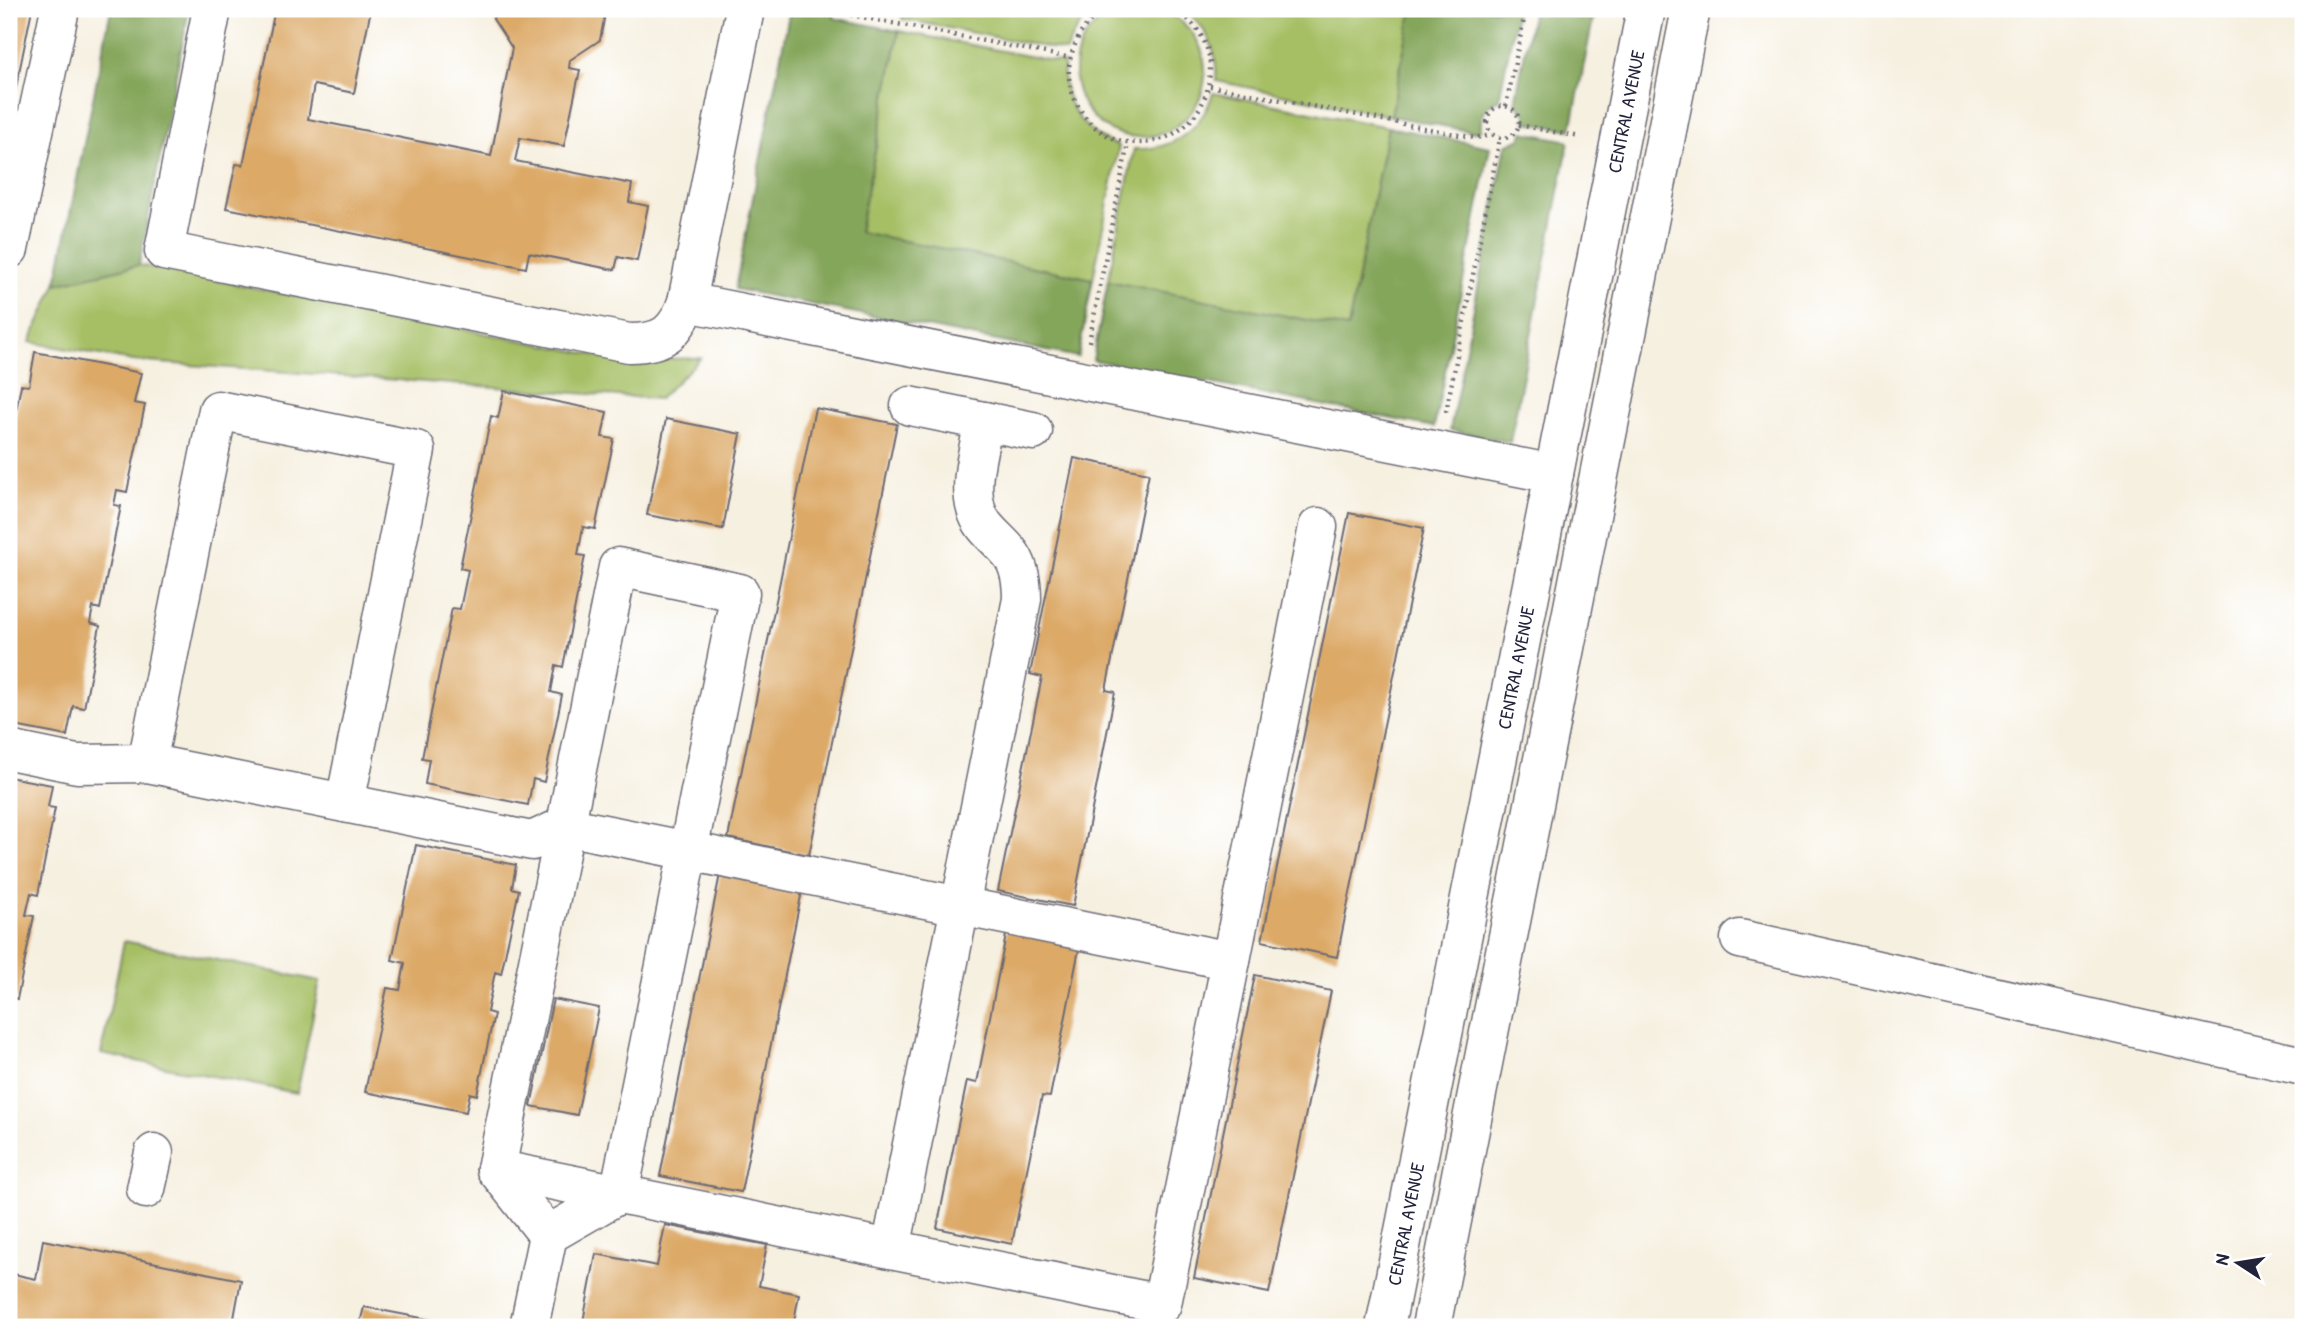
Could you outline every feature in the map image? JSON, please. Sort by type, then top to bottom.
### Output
[{"type":"lane","points":[[9,249],[61,9]]},
{"type":"lane","points":[[212,9],[164,251],[629,343],[661,339],[673,330],[687,302],[745,9]]},
{"type":"lane","name":"CENTRAL AVENUE","points":[[1385,1327],[1646,9]]},
{"type":"lane","points":[[1430,1327],[1691,9]]},
{"type":"lane","points":[[687,302],[1554,474]]},
{"type":"lane","points":[[910,406],[1033,431]]},
{"type":"lane","points":[[147,763],[218,410],[416,450],[345,803]]},
{"type":"lane","points":[[891,1249],[1022,599],[1022,583],[1011,554],[991,535],[976,510],[973,481],[984,421]]},
{"type":"lane","points":[[496,1169],[1162,1304],[1318,527]]},
{"type":"lane","points":[[529,1327],[548,1235],[619,1194],[740,593],[618,568],[496,1169],[548,1235]]},
{"type":"lane","points":[[9,750],[78,764],[147,763],[533,841],[565,826],[1231,961]]},
{"type":"lane","points":[[1740,939],[2303,1066]]},
{"type":"path","points":[[842,9],[841,13],[1070,58]]},
{"type":"path","points":[[1108,9],[1088,23],[1077,38],[1068,75],[1080,112],[1093,127],[1109,137],[1128,143],[1150,143],[1171,136],[1189,124],[1202,106],[1210,86],[1210,64],[1205,43],[1193,24],[1172,9]]},
{"type":"path","points":[[1506,106],[1526,9]]},
{"type":"path","points":[[1210,86],[1475,138],[1492,135],[1509,138],[1519,125],[1519,117],[1514,110],[1506,106],[1491,111],[1487,119],[1492,135]]},
{"type":"path","points":[[1519,125],[1619,145]]},
{"type":"path","points":[[1438,451],[1500,138]]},
{"type":"path","points":[[1081,380],[1128,143]]},
{"type":"green space","points":[[1140,7],[1165,12],[1186,26],[1200,47],[1205,72],[1200,97],[1186,118],[1165,132],[1140,137],[1115,132],[1094,118],[1080,97],[1075,72],[1080,47],[1094,26],[1115,12]]},
{"type":"green space","points":[[111,9],[189,9],[139,265],[56,284]]},
{"type":"green space","points":[[790,9],[835,9],[834,18],[899,31],[859,232],[1093,279],[1078,357],[735,289]]},
{"type":"green space","points":[[904,9],[1096,9],[1078,28],[1066,51],[902,19]]},
{"type":"green space","points":[[1184,9],[1412,9],[1391,116],[1216,81],[1215,59],[1210,40]]},
{"type":"green space","points":[[1412,9],[1517,9],[1499,100],[1484,111],[1481,130],[1474,132],[1391,116]]},
{"type":"green space","points":[[1533,9],[1595,9],[1571,130],[1526,122],[1526,114],[1515,103]]},
{"type":"green space","points":[[899,31],[1064,63],[1066,91],[1076,115],[1106,141],[1119,146],[1093,279],[859,232]]},
{"type":"green space","points":[[1213,93],[1388,127],[1348,329],[1108,281],[1134,149],[1162,146],[1184,135],[1201,118]]},
{"type":"green space","points":[[1388,127],[1490,147],[1434,427],[1093,360],[1108,281],[1348,328]]},
{"type":"green space","points":[[1523,132],[1569,141],[1510,442],[1450,430],[1506,145],[1521,138]]},
{"type":"green space","points":[[139,265],[610,358],[701,358],[659,399],[133,361],[30,342],[56,284]]},
{"type":"green space","points":[[124,941],[320,981],[297,1093],[101,1054]]},
{"type":"building","points":[[9,9],[32,9],[10,117],[9,117]]},
{"type":"building","points":[[275,9],[371,9],[354,93],[314,85],[308,119],[491,156],[512,48],[493,19],[495,9],[606,9],[600,40],[570,60],[569,68],[580,70],[564,146],[520,138],[515,161],[632,184],[629,202],[648,206],[637,261],[618,257],[615,270],[529,253],[526,268],[226,208],[236,164],[243,165]]},
{"type":"building","points":[[35,352],[141,373],[134,403],[145,405],[127,492],[117,490],[114,505],[121,506],[100,609],[93,607],[90,623],[100,626],[84,708],[73,706],[67,736],[9,725],[9,447],[21,385],[29,386]]},
{"type":"building","points":[[504,391],[607,412],[602,437],[614,439],[595,529],[583,527],[578,555],[585,556],[563,667],[556,665],[551,692],[562,695],[544,782],[533,779],[528,805],[425,784],[429,759],[422,758],[452,608],[460,609],[468,570],[460,568],[491,416],[498,418]]},
{"type":"building","points":[[815,408],[897,424],[809,855],[728,838]]},
{"type":"building","points":[[666,419],[741,434],[723,529],[647,515]]},
{"type":"building","points":[[1074,458],[1149,473],[1106,690],[1115,692],[1073,906],[998,891],[1042,677],[1030,674]]},
{"type":"building","points":[[1349,513],[1424,528],[1337,957],[1262,941]]},
{"type":"building","points":[[9,777],[52,785],[48,807],[55,808],[38,895],[31,893],[26,915],[34,916],[17,999],[9,997]]},
{"type":"building","points":[[416,845],[516,865],[512,888],[519,890],[501,974],[495,972],[487,1012],[494,1014],[477,1095],[470,1093],[466,1112],[365,1092],[387,988],[400,990],[405,963],[392,960]]},
{"type":"building","points":[[720,874],[802,891],[741,1192],[660,1176]]},
{"type":"building","points":[[1007,930],[1080,944],[1050,1097],[1042,1096],[1012,1244],[937,1228],[967,1081],[977,1083]]},
{"type":"building","points":[[1255,975],[1331,991],[1269,1293],[1194,1278]]},
{"type":"building","points":[[553,999],[599,1008],[577,1115],[531,1106]]},
{"type":"building","points":[[665,1225],[767,1245],[759,1286],[799,1294],[793,1327],[582,1327],[596,1254],[657,1266]]},
{"type":"building","points":[[43,1240],[241,1280],[234,1318],[274,1327],[9,1327],[9,1273],[36,1279]]},
{"type":"building","points":[[364,1307],[448,1323],[447,1327],[359,1327]]}]
